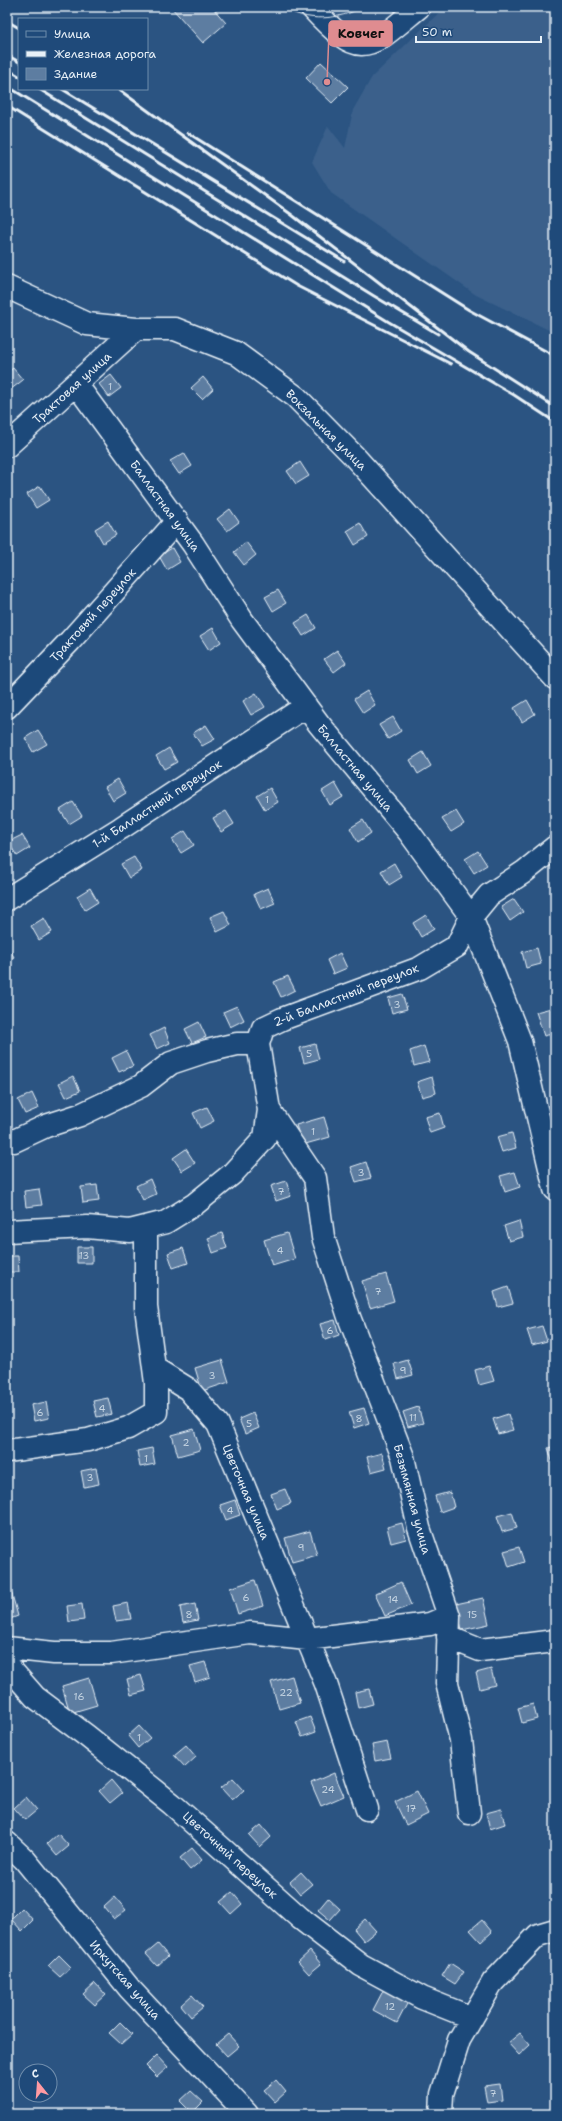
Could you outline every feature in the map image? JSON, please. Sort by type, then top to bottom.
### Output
[{"type":"street","points":[[316,12],[343,39],[355,44],[366,45],[387,34],[419,7]]},
{"type":"street","name":"Вокзальная улица","points":[[7,287],[87,324],[136,328],[175,329],[192,334],[236,353],[296,397],[353,455],[555,678]]},
{"type":"street","name":"Трактовая улица","points":[[7,446],[136,328]]},
{"type":"street","name":"Балластная улица","points":[[76,384],[177,521],[242,620],[306,706],[409,832],[471,917],[520,1040],[555,1189]]},
{"type":"street","name":"Трактовый переулок","points":[[7,707],[70,641],[177,521]]},
{"type":"street","name":"1-й Балластный переулок","points":[[7,899],[122,828],[306,706]]},
{"type":"street","points":[[471,917],[489,895],[524,872],[555,847]]},
{"type":"street","name":"2-й Балластный переулок","points":[[258,1044],[263,1028],[362,988],[420,968],[457,946],[471,917]]},
{"type":"street","points":[[7,1231],[87,1227],[130,1231],[166,1222],[195,1204],[232,1174],[265,1138],[269,1110],[258,1044],[237,1044],[206,1051],[171,1063],[141,1086],[80,1115],[46,1126],[14,1141]]},
{"type":"street","name":"Безымянная улица","points":[[269,1110],[315,1178],[323,1237],[349,1317],[403,1457],[418,1528],[449,1627],[447,1683],[461,1740],[469,1813]]},
{"type":"street","points":[[7,1451],[88,1440],[128,1428],[156,1412],[154,1368],[146,1307],[146,1227]]},
{"type":"street","name":"Цветочная улица","points":[[154,1368],[188,1389],[218,1424],[326,1684],[367,1809]]},
{"type":"street","points":[[7,1648],[54,1653],[111,1653],[250,1634],[307,1639],[430,1624],[449,1627],[480,1650],[555,1641]]},
{"type":"street","name":"Цветочный переулок","points":[[7,1665],[35,1697],[87,1736],[172,1804],[300,1918],[361,1965],[422,1998],[472,2018]]},
{"type":"street","name":"Иркутская улица","points":[[7,1843],[25,1860],[130,1989],[247,2114]]},
{"type":"street","points":[[441,2114],[442,2094],[458,2040],[493,1982],[538,1935],[555,1930]]},
{"type":"shaded area","points":[[445,7],[555,7],[555,333],[476,295],[331,193],[312,162],[328,126],[345,148],[353,110],[372,77]]},
{"type":"building","points":[[171,7],[212,7],[226,23],[203,43]]},
{"type":"building","points":[[321,62],[348,87],[332,103],[306,78]]},
{"type":"building","points":[[13,368],[23,380],[10,390],[7,386],[7,373]]},
{"type":"building","points":[[111,375],[121,388],[109,397],[99,384]]},
{"type":"building","points":[[203,377],[213,389],[202,399],[191,388]]},
{"type":"building","points":[[184,453],[192,466],[179,474],[170,461]]},
{"type":"building","points":[[300,462],[309,476],[296,484],[287,471]]},
{"type":"building","points":[[40,486],[49,500],[36,508],[27,494]]},
{"type":"building","points":[[230,509],[239,522],[227,531],[217,519]]},
{"type":"building","points":[[108,521],[116,535],[103,543],[95,529]]},
{"type":"building","points":[[360,523],[368,537],[355,545],[347,531]]},
{"type":"building","points":[[246,542],[256,555],[244,565],[234,552]]},
{"type":"building","points":[[172,548],[180,562],[167,570],[159,556]]},
{"type":"building","points":[[278,590],[286,603],[273,611],[265,597]]},
{"type":"building","points":[[308,615],[316,628],[303,636],[295,623]]},
{"type":"building","points":[[213,628],[221,642],[209,650],[200,636]]},
{"type":"building","points":[[337,650],[346,663],[334,672],[324,659]]},
{"type":"building","points":[[367,691],[375,705],[363,713],[354,699]]},
{"type":"building","points":[[256,693],[265,707],[251,715],[243,701]]},
{"type":"building","points":[[527,700],[535,714],[522,722],[514,708]]},
{"type":"building","points":[[393,717],[401,731],[388,739],[379,725]]},
{"type":"building","points":[[206,725],[215,739],[202,746],[193,733]]},
{"type":"building","points":[[38,730],[47,744],[33,752],[25,738]]},
{"type":"building","points":[[169,748],[177,762],[164,769],[156,756]]},
{"type":"building","points":[[423,752],[431,766],[418,774],[410,760]]},
{"type":"building","points":[[118,779],[126,793],[113,801],[105,787]]},
{"type":"building","points":[[335,783],[343,797],[330,805],[322,791]]},
{"type":"building","points":[[270,788],[278,802],[265,810],[257,796]]},
{"type":"building","points":[[73,802],[82,816],[69,824],[60,810]]},
{"type":"building","points":[[226,811],[234,824],[221,832],[213,818]]},
{"type":"building","points":[[456,811],[464,824],[451,832],[442,819]]},
{"type":"building","points":[[363,820],[371,833],[358,842],[350,828]]},
{"type":"building","points":[[185,831],[194,845],[181,853],[172,839]]},
{"type":"building","points":[[22,835],[30,848],[17,856],[8,842]]},
{"type":"building","points":[[478,851],[487,865],[474,873],[465,859]]},
{"type":"building","points":[[134,857],[142,870],[129,878],[121,864]]},
{"type":"building","points":[[394,863],[402,877],[389,885],[381,871]]},
{"type":"building","points":[[90,888],[98,902],[85,910],[77,896]]},
{"type":"building","points":[[268,888],[275,903],[261,909],[254,894]]},
{"type":"building","points":[[514,899],[523,912],[510,921],[501,907]]},
{"type":"building","points":[[224,911],[231,925],[217,932],[210,917]]},
{"type":"building","points":[[426,915],[434,929],[421,937],[413,923]]},
{"type":"building","points":[[44,918],[52,932],[39,940],[31,926]]},
{"type":"building","points":[[7,945],[14,957],[7,962]]},
{"type":"building","points":[[537,948],[541,964],[526,968],[522,952]]},
{"type":"building","points":[[340,953],[347,968],[333,974],[327,960]]},
{"type":"building","points":[[288,976],[295,990],[281,997],[274,982]]},
{"type":"building","points":[[402,994],[407,1009],[392,1013],[388,998]]},
{"type":"building","points":[[237,1006],[244,1020],[230,1027],[223,1012]]},
{"type":"building","points":[[555,1007],[555,1033],[544,1036],[536,1012]]},
{"type":"building","points":[[199,1022],[206,1037],[192,1043],[185,1029]]},
{"type":"building","points":[[164,1028],[170,1043],[157,1049],[150,1035]]},
{"type":"building","points":[[315,1044],[319,1059],[304,1063],[300,1048]]},
{"type":"building","points":[[424,1046],[429,1062],[414,1066],[410,1051]]},
{"type":"building","points":[[126,1051],[133,1066],[119,1072],[112,1058]]},
{"type":"building","points":[[73,1076],[80,1091],[66,1097],[59,1083]]},
{"type":"building","points":[[432,1077],[436,1093],[422,1097],[417,1082]]},
{"type":"building","points":[[32,1093],[39,1108],[25,1114],[18,1100]]},
{"type":"building","points":[[207,1107],[214,1121],[200,1128],[193,1113]]},
{"type":"building","points":[[440,1113],[444,1128],[430,1133],[425,1117]]},
{"type":"building","points":[[324,1117],[330,1137],[302,1145],[296,1125]]},
{"type":"building","points":[[512,1133],[516,1148],[502,1152],[497,1137]]},
{"type":"building","points":[[186,1149],[195,1163],[182,1171],[173,1158]]},
{"type":"building","points":[[366,1162],[371,1178],[356,1182],[351,1167]]},
{"type":"building","points":[[515,1172],[520,1187],[505,1192],[500,1176]]},
{"type":"building","points":[[150,1179],[156,1194],[143,1200],[136,1186]]},
{"type":"building","points":[[286,1181],[291,1196],[276,1201],[271,1186]]},
{"type":"building","points":[[97,1185],[99,1201],[83,1203],[81,1187]]},
{"type":"building","points":[[39,1189],[42,1205],[26,1207],[24,1191]]},
{"type":"building","points":[[519,1221],[523,1237],[509,1241],[504,1226]]},
{"type":"building","points":[[222,1233],[227,1248],[213,1253],[208,1238]]},
{"type":"building","points":[[287,1233],[295,1259],[272,1266],[264,1240]]},
{"type":"building","points":[[77,1247],[92,1247],[92,1263],[77,1263]]},
{"type":"building","points":[[183,1248],[188,1263],[173,1268],[168,1253]]},
{"type":"building","points":[[7,1256],[18,1256],[19,1272],[7,1272]]},
{"type":"building","points":[[386,1274],[394,1301],[370,1308],[362,1281]]},
{"type":"building","points":[[508,1287],[513,1303],[498,1307],[494,1292]]},
{"type":"building","points":[[335,1320],[339,1335],[325,1340],[320,1324]]},
{"type":"building","points":[[542,1326],[547,1341],[532,1345],[527,1330]]},
{"type":"building","points":[[222,1360],[229,1382],[202,1391],[195,1368]]},
{"type":"building","points":[[408,1360],[413,1375],[398,1379],[394,1364]]},
{"type":"building","points":[[489,1366],[494,1381],[479,1385],[475,1370]]},
{"type":"building","points":[[108,1398],[112,1414],[97,1417],[93,1401]]},
{"type":"building","points":[[46,1402],[49,1418],[34,1421],[31,1405]]},
{"type":"building","points":[[418,1407],[423,1423],[408,1427],[403,1412]]},
{"type":"building","points":[[364,1408],[369,1423],[354,1428],[349,1412]]},
{"type":"building","points":[[253,1413],[259,1428],[245,1434],[239,1419]]},
{"type":"building","points":[[508,1414],[513,1430],[498,1434],[493,1419]]},
{"type":"building","points":[[194,1429],[200,1450],[178,1456],[172,1435]]},
{"type":"building","points":[[555,1446],[555,1463],[553,1464],[548,1448]]},
{"type":"building","points":[[152,1448],[155,1464],[140,1467],[137,1451]]},
{"type":"building","points":[[382,1453],[386,1468],[371,1472],[367,1457]]},
{"type":"building","points":[[96,1468],[99,1484],[84,1487],[81,1471]]},
{"type":"building","points":[[285,1489],[291,1503],[277,1509],[271,1494]]},
{"type":"building","points":[[450,1492],[454,1507],[440,1512],[435,1496]]},
{"type":"building","points":[[235,1500],[240,1515],[226,1520],[220,1505]]},
{"type":"building","points":[[512,1512],[517,1528],[502,1532],[497,1516]]},
{"type":"building","points":[[402,1523],[406,1539],[391,1543],[387,1527]]},
{"type":"building","points":[[310,1531],[317,1555],[292,1562],[285,1538]]},
{"type":"building","points":[[519,1547],[524,1562],[509,1567],[504,1551]]},
{"type":"building","points":[[255,1580],[263,1606],[238,1614],[230,1588]]},
{"type":"building","points":[[401,1582],[411,1605],[385,1616],[375,1594]]},
{"type":"building","points":[[11,1591],[18,1616],[7,1620],[7,1592]]},
{"type":"building","points":[[483,1598],[489,1624],[462,1630],[456,1604]]},
{"type":"building","points":[[128,1603],[131,1619],[116,1621],[113,1606]]},
{"type":"building","points":[[82,1604],[84,1620],[69,1622],[67,1606]]},
{"type":"building","points":[[195,1604],[198,1620],[183,1623],[180,1607]]},
{"type":"building","points":[[205,1662],[210,1677],[195,1682],[190,1666]]},
{"type":"building","points":[[491,1669],[495,1685],[480,1689],[476,1673]]},
{"type":"building","points":[[141,1675],[146,1691],[131,1695],[127,1679]]},
{"type":"building","points":[[292,1676],[300,1703],[279,1709],[271,1682]]},
{"type":"building","points":[[89,1678],[97,1705],[70,1713],[62,1686]]},
{"type":"building","points":[[369,1689],[373,1704],[358,1708],[355,1692]]},
{"type":"building","points":[[533,1704],[537,1719],[522,1723],[518,1708]]},
{"type":"building","points":[[310,1717],[316,1732],[302,1737],[296,1722]]},
{"type":"building","points":[[139,1726],[150,1738],[138,1748],[128,1736]]},
{"type":"building","points":[[387,1742],[391,1758],[375,1761],[372,1745]]},
{"type":"building","points":[[186,1745],[196,1757],[185,1767],[174,1755]]},
{"type":"building","points":[[334,1773],[344,1796],[321,1806],[311,1783]]},
{"type":"building","points":[[233,1778],[244,1790],[232,1800],[221,1788]]},
{"type":"building","points":[[111,1780],[122,1793],[110,1803],[99,1791]]},
{"type":"building","points":[[417,1791],[428,1814],[406,1825],[395,1802]]},
{"type":"building","points":[[26,1797],[37,1810],[25,1820],[14,1808]]},
{"type":"building","points":[[501,1809],[505,1824],[490,1829],[486,1813]]},
{"type":"building","points":[[261,1825],[271,1837],[260,1847],[249,1835]]},
{"type":"building","points":[[58,1834],[69,1846],[57,1856],[47,1844]]},
{"type":"building","points":[[192,1848],[202,1860],[190,1870],[180,1858]]},
{"type":"building","points":[[301,1872],[312,1884],[300,1894],[290,1882]]},
{"type":"building","points":[[232,1892],[242,1904],[231,1914],[220,1902]]},
{"type":"building","points":[[115,1897],[126,1910],[114,1919],[104,1907]]},
{"type":"building","points":[[328,1898],[340,1909],[330,1920],[318,1910]]},
{"type":"building","points":[[22,1908],[33,1920],[22,1931],[11,1919]]},
{"type":"building","points":[[365,1919],[376,1931],[364,1941],[354,1929]]},
{"type":"building","points":[[482,1920],[492,1932],[481,1942],[470,1930]]},
{"type":"building","points":[[158,1944],[168,1956],[157,1966],[146,1954]]},
{"type":"building","points":[[310,1951],[321,1964],[309,1974],[298,1962]]},
{"type":"building","points":[[59,1955],[71,1967],[60,1977],[48,1966]]},
{"type":"building","points":[[450,1963],[464,1972],[455,1984],[442,1976]]},
{"type":"building","points":[[95,1983],[106,1995],[95,2005],[83,1994]]},
{"type":"building","points":[[384,1989],[408,2002],[397,2023],[373,2010]]},
{"type":"building","points":[[192,1995],[203,2007],[191,2017],[181,2005]]},
{"type":"building","points":[[120,2022],[132,2034],[121,2044],[109,2033]]},
{"type":"building","points":[[520,2033],[530,2045],[519,2055],[508,2043]]},
{"type":"building","points":[[228,2034],[239,2046],[227,2056],[216,2044]]},
{"type":"building","points":[[157,2055],[168,2067],[157,2077],[146,2066]]},
{"type":"building","points":[[276,2080],[286,2092],[275,2102],[264,2090]]},
{"type":"building","points":[[500,2084],[502,2100],[487,2102],[484,2086]]},
{"type":"building","points":[[191,2091],[203,2102],[192,2113],[180,2101]]},
{"type":"tram line","points":[[283,7],[302,16],[323,18],[344,15],[363,7]]},
{"type":"railway","points":[[7,21],[18,27]]},
{"type":"railway","points":[[7,55],[18,61]]},
{"type":"railway","points":[[7,69],[18,75]]},
{"type":"railway","points":[[7,86],[389,322],[514,395],[555,422]]},
{"type":"railway","points":[[41,90],[438,334]]},
{"type":"railway","points":[[64,90],[344,261]]},
{"type":"railway","points":[[119,90],[292,215],[469,352],[555,407]]},
{"type":"railway","points":[[7,106],[297,286],[451,364]]},
{"type":"railway","points":[[188,133],[469,310],[555,356]]},
{"type":"place","name":"Ковчег","points":[[327,82]]}]
